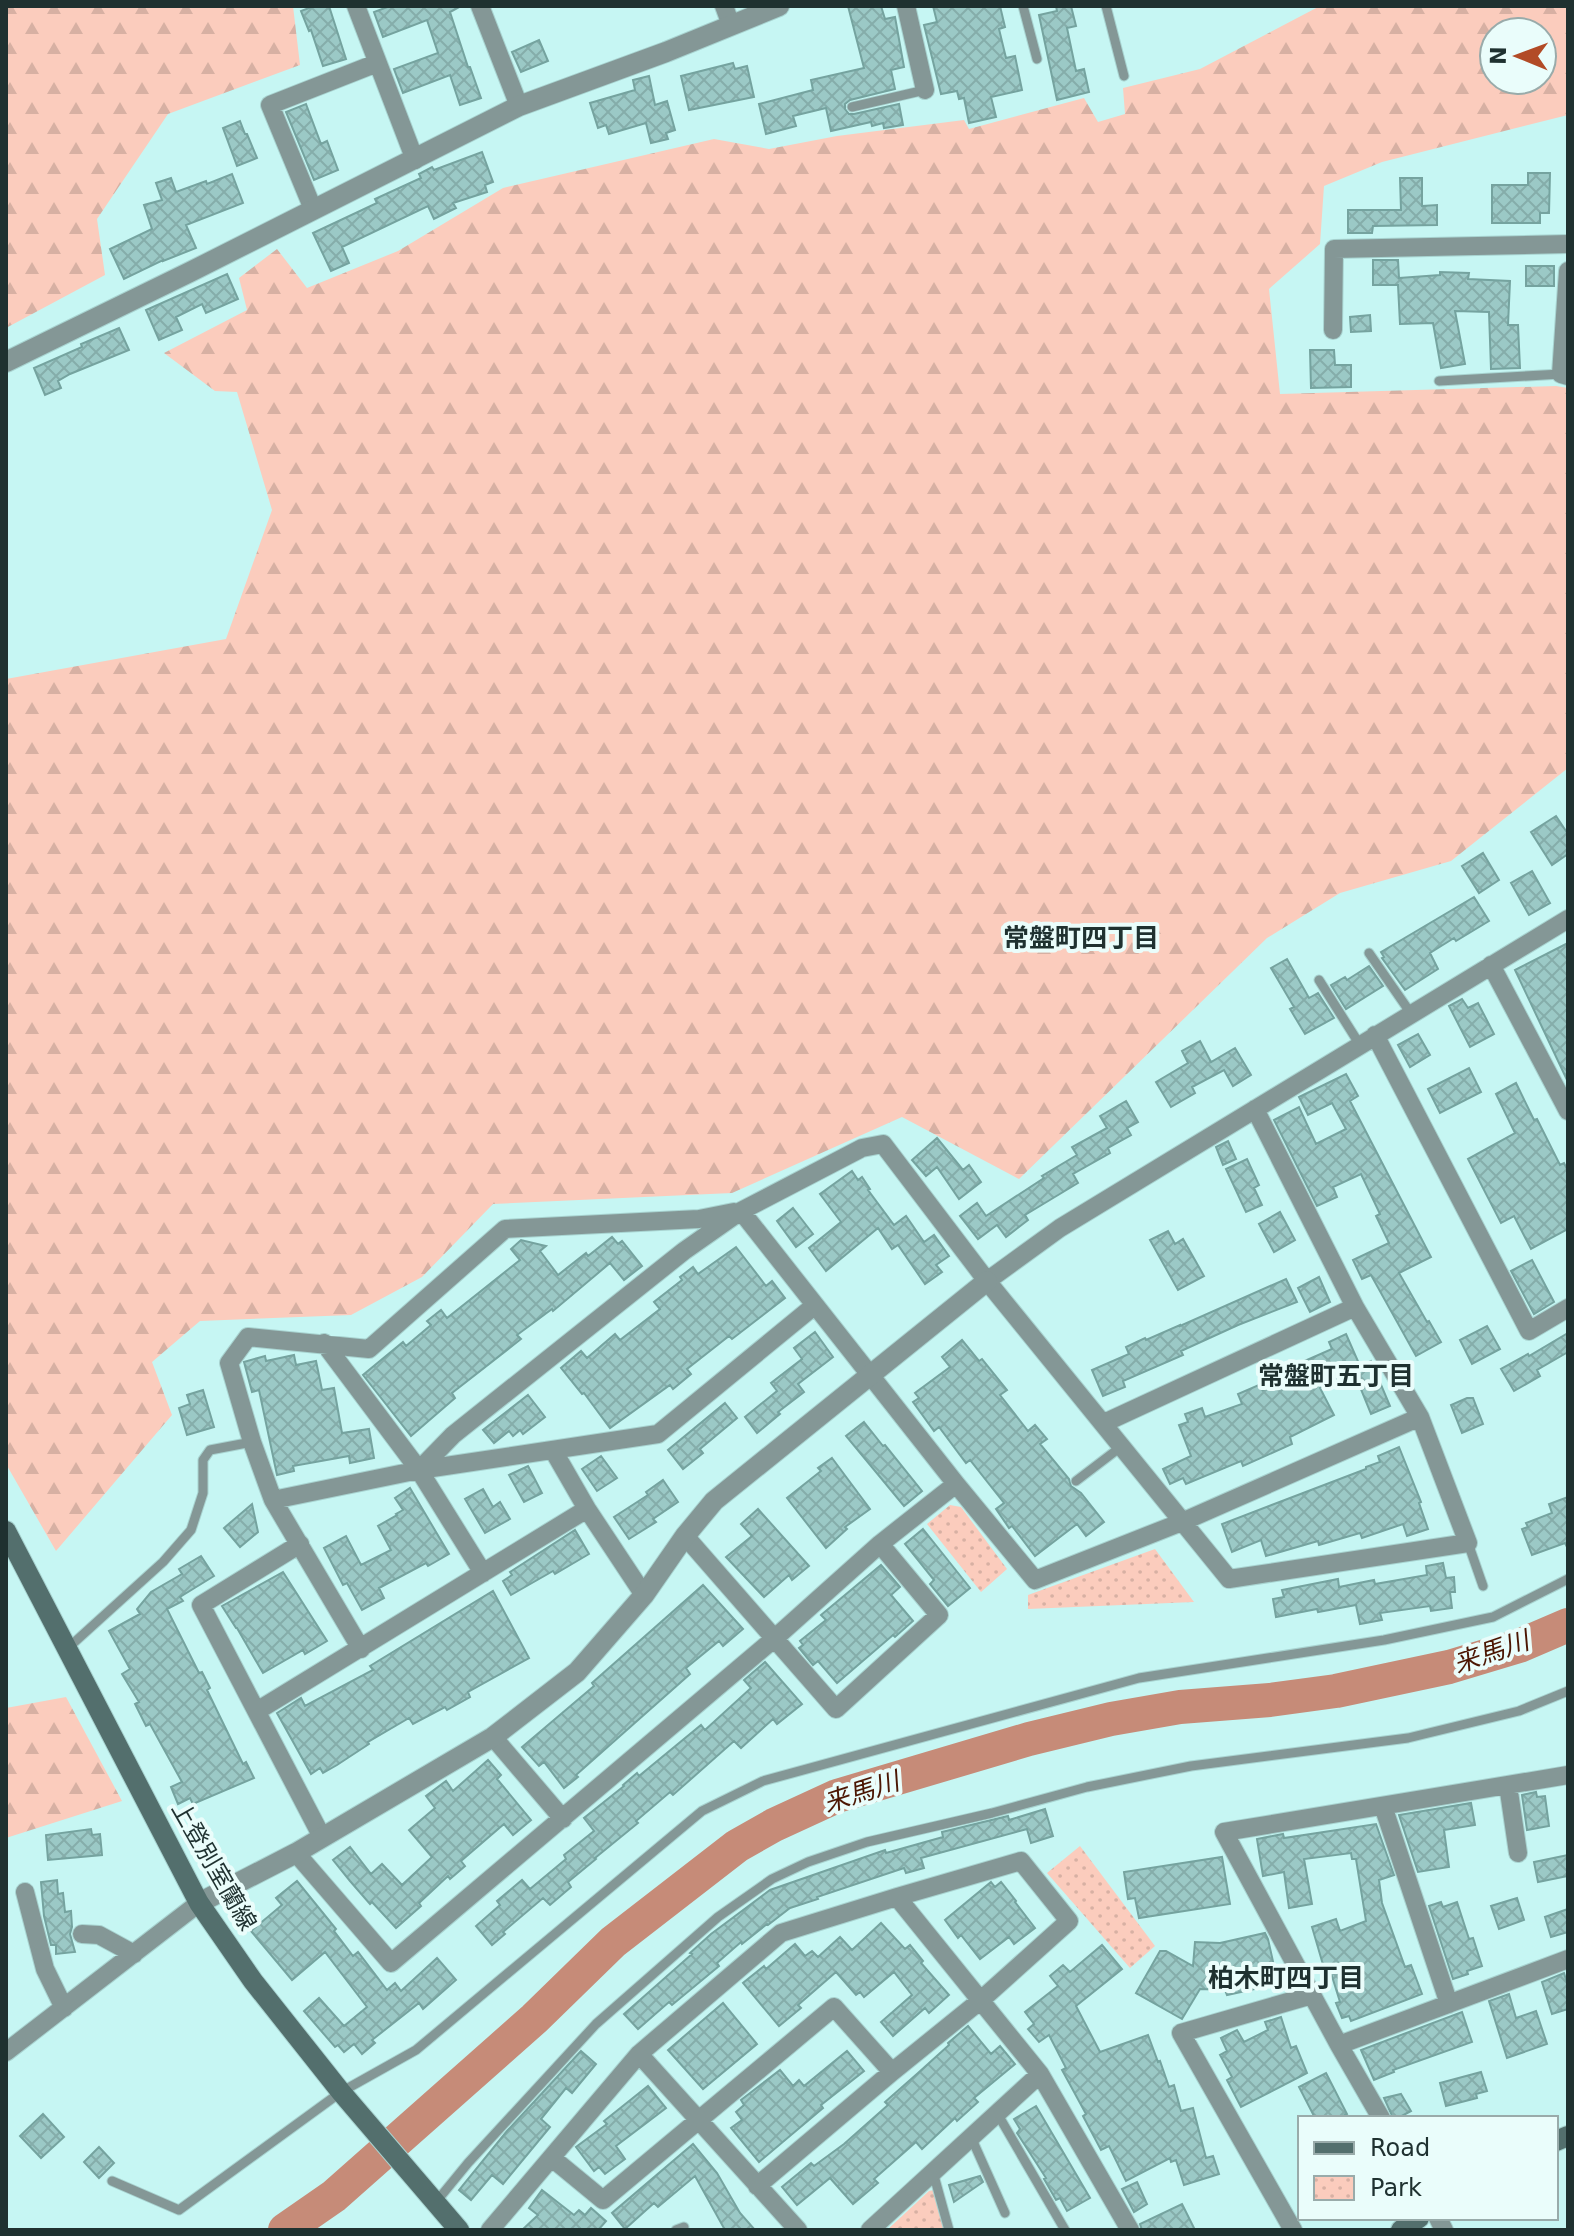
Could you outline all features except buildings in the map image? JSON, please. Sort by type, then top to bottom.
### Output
[{"type":"main road","name":"上登別室蘭線","points":[[6,1531],[199,1903],[253,1981],[341,2092],[459,2230]]},
{"type":"street","points":[[356,6],[415,160]]},
{"type":"street","points":[[480,6],[519,106]]},
{"type":"street","points":[[6,362],[519,106],[728,16],[779,6]]},
{"type":"street","points":[[906,6],[925,90]]},
{"type":"street","points":[[313,209],[270,105],[377,63]]},
{"type":"street","points":[[1333,330],[1334,249],[1568,244]]},
{"type":"street","points":[[1565,375],[1568,271]]},
{"type":"street","points":[[6,2052],[199,1903],[296,1853],[493,1737],[577,1672],[644,1595],[714,1501],[987,1281],[1060,1228],[1568,919]]},
{"type":"street","points":[[1491,965],[1568,1111]]},
{"type":"street","points":[[1367,1040],[1529,1331],[1568,1308]]},
{"type":"street","points":[[419,1470],[465,1425],[684,1251],[741,1211],[862,1148],[883,1144],[987,1281],[1229,1579],[1468,1543],[1420,1417],[1355,1307],[1255,1109]]},
{"type":"street","points":[[741,1211],[868,1375],[1035,1580],[1182,1522],[1420,1417]]},
{"type":"street","points":[[361,1649],[273,1500],[229,1363],[248,1337],[369,1349],[505,1229],[699,1219],[741,1211]]},
{"type":"street","points":[[273,1500],[419,1470],[658,1434],[814,1306]]},
{"type":"street","points":[[1104,1423],[1355,1307]]},
{"type":"street","points":[[324,1343],[419,1470],[483,1573]]},
{"type":"street","points":[[553,1450],[587,1509],[644,1595]]},
{"type":"street","points":[[296,1853],[391,1963],[775,1638],[880,1544],[956,1484]]},
{"type":"street","points":[[257,1711],[587,1509]]},
{"type":"street","points":[[685,1536],[836,1709],[939,1615],[880,1544]]},
{"type":"street","points":[[300,1544],[201,1605],[322,1837]]},
{"type":"street","points":[[493,1737],[563,1819]]},
{"type":"street","points":[[1380,2116],[1224,1832],[1568,1775]]},
{"type":"street","points":[[1508,1785],[1518,1853]]},
{"type":"street","points":[[1383,1806],[1449,2004]]},
{"type":"street","points":[[490,2230],[639,2054],[781,1933],[1021,1861],[1069,1921],[981,2000],[757,2186]]},
{"type":"street","points":[[25,1892],[45,1969],[64,2008]]},
{"type":"street","points":[[897,1897],[1040,2074],[1130,2230]]},
{"type":"street","points":[[82,1934],[99,1935],[134,1954]]},
{"type":"street","points":[[1339,2045],[1568,1959]]},
{"type":"street","points":[[1293,2230],[1181,2033],[1312,1995]]},
{"type":"street","points":[[552,2158],[603,2200],[834,2007],[892,2072]]},
{"type":"street","points":[[639,2054],[798,2230]]},
{"type":"street","points":[[870,2230],[1040,2074]]},
{"type":"lane","points":[[1023,6],[1037,59]]},
{"type":"lane","points":[[1106,6],[1124,76]]},
{"type":"lane","points":[[852,107],[925,90]]},
{"type":"lane","points":[[1439,381],[1565,375]]},
{"type":"lane","points":[[1369,953],[1412,1015]]},
{"type":"lane","points":[[1319,980],[1367,1040]]},
{"type":"lane","points":[[68,1648],[163,1562],[191,1530],[203,1493],[203,1460],[210,1450],[252,1442]]},
{"type":"lane","points":[[1076,1481],[1122,1446]]},
{"type":"lane","points":[[1468,1543],[1483,1586]]},
{"type":"lane","points":[[112,2181],[179,2210],[341,2092],[416,2050],[702,1811],[763,1781],[1139,1678],[1384,1640],[1493,1617],[1568,1579]]},
{"type":"lane","points":[[436,2202],[596,2024],[718,1917],[772,1879],[808,1862],[867,1842],[1087,1787],[1191,1766],[1408,1738],[1519,1711],[1568,1691]]},
{"type":"lane","points":[[997,2113],[1065,2230]]},
{"type":"lane","points":[[971,2137],[1005,2213]]},
{"type":"lane","points":[[933,2172],[949,2230]]},
{"type":"green space","points":[[6,6],[293,6],[300,65],[168,114],[97,219],[105,275],[6,328]]},
{"type":"green space","points":[[1320,6],[1568,6],[1568,115],[1382,162],[1324,186],[1320,244],[1269,289],[1280,394],[1568,388],[1568,768],[1451,861],[1340,893],[1267,938],[1019,1179],[902,1117],[732,1193],[493,1204],[422,1277],[351,1315],[200,1321],[152,1362],[172,1415],[56,1551],[6,1464],[6,679],[226,639],[272,510],[237,392],[215,391],[164,353],[247,310],[239,278],[277,249],[307,288],[398,251],[503,188],[714,139],[769,149],[837,136],[964,120],[969,129],[1084,98],[1098,122],[1125,114],[1123,88],[1200,69]]},
{"type":"green space","points":[[950,1505],[961,1507],[1007,1569],[981,1592],[927,1524]]},
{"type":"green space","points":[[1155,1549],[1194,1602],[1028,1609],[1028,1595]]},
{"type":"green space","points":[[66,1697],[122,1801],[6,1838],[6,1708]]},
{"type":"green space","points":[[1080,1846],[1155,1946],[1130,1968],[1047,1873]]},
{"type":"green space","points":[[934,2190],[944,2230],[887,2230],[929,2191]]},
{"type":"waterway","name":"来馬川","points":[[285,2230],[334,2196],[534,2019],[613,1942],[737,1846],[774,1825],[837,1796],[1029,1739],[1111,1719],[1180,1707],[1336,1691],[1449,1667],[1519,1646],[1568,1625]]},
{"type":"district","name":"常盤町四丁目","points":[[1081,938]]},
{"type":"district","name":"常盤町五丁目","points":[[1336,1376]]},
{"type":"district","name":"柏木町四丁目","points":[[1286,1978]]}]
